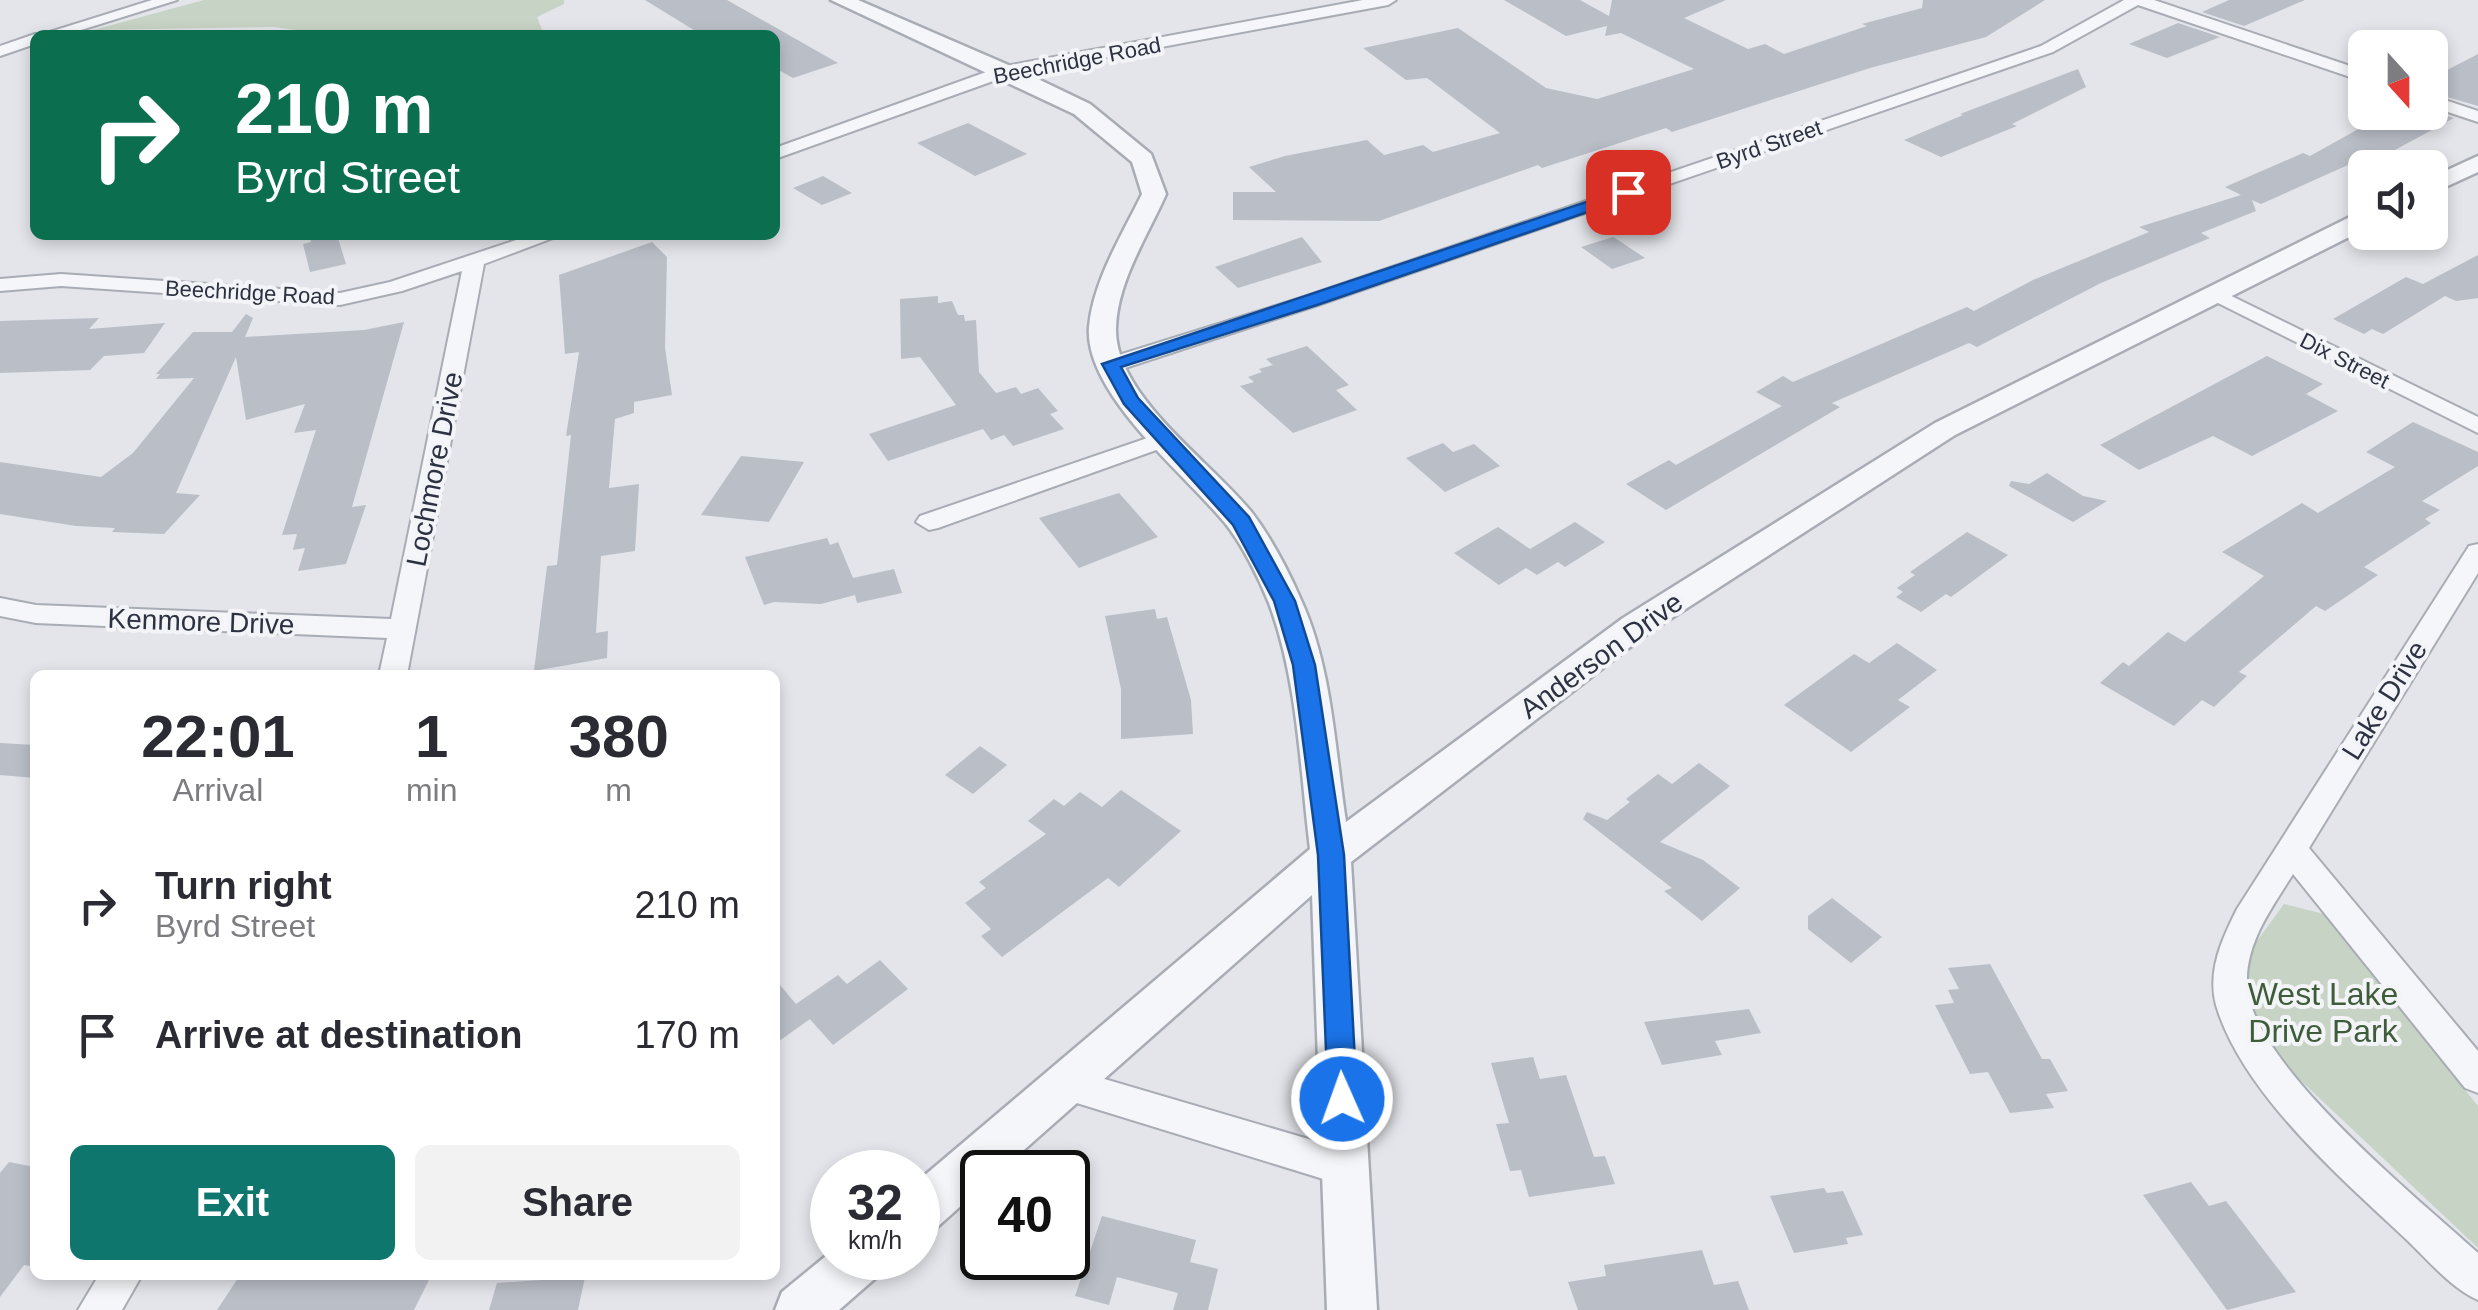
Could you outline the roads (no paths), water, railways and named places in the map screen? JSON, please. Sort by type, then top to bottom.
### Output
[{"type":"street","points":[[65,30],[170,0]]},
{"type":"street","points":[[842,0],[1006,71],[1082,109],[1144,159],[1154,194],[1112,285],[1102,330],[1111,364],[1130,400],[1242,521],[1284,601],[1304,665],[1331,855],[1352,1310]]},
{"type":"street","name":"Beechridge Road","points":[[780,152],[1006,71],[1388,0]]},
{"type":"street","points":[[2137,0],[2348,71]]},
{"type":"street","name":"Byrd Street","points":[[1111,364],[1311,302],[2047,49],[2137,0]]},
{"type":"street","points":[[0,50],[30,41]]},
{"type":"street","points":[[2448,106],[2478,116]]},
{"type":"street","points":[[2448,178],[2478,164]]},
{"type":"street","name":"Anderson Drive","points":[[940,1193],[1331,855],[1635,626],[1929,439],[2348,227]]},
{"type":"street","name":"Beechridge Road","points":[[0,285],[61,280],[340,300],[395,288],[537,240]]},
{"type":"street","name":"Lochmore Drive","points":[[394,670],[474,262]]},
{"type":"street","name":"Dix Street","points":[[2212,294],[2478,426]]},
{"type":"street","points":[[929,522],[1165,439]]},
{"type":"street","name":"Lake Drive","points":[[2478,552],[2248,919],[2230,960],[2233,1004],[2245,1035],[2282,1084],[2354,1162],[2478,1280]]},
{"type":"street","name":"Kenmore Drive","points":[[0,607],[36,614],[404,629]]},
{"type":"street","points":[[2291,849],[2478,1077]]},
{"type":"street","points":[[1067,1084],[1346,1168]]},
{"type":"street","points":[[98,1310],[119,1280]]},
{"type":"street","points":[[800,1310],[836,1280]]},
{"type":"park label","name":"West Lake Drive Park","points":[[2323,1012]]}]
